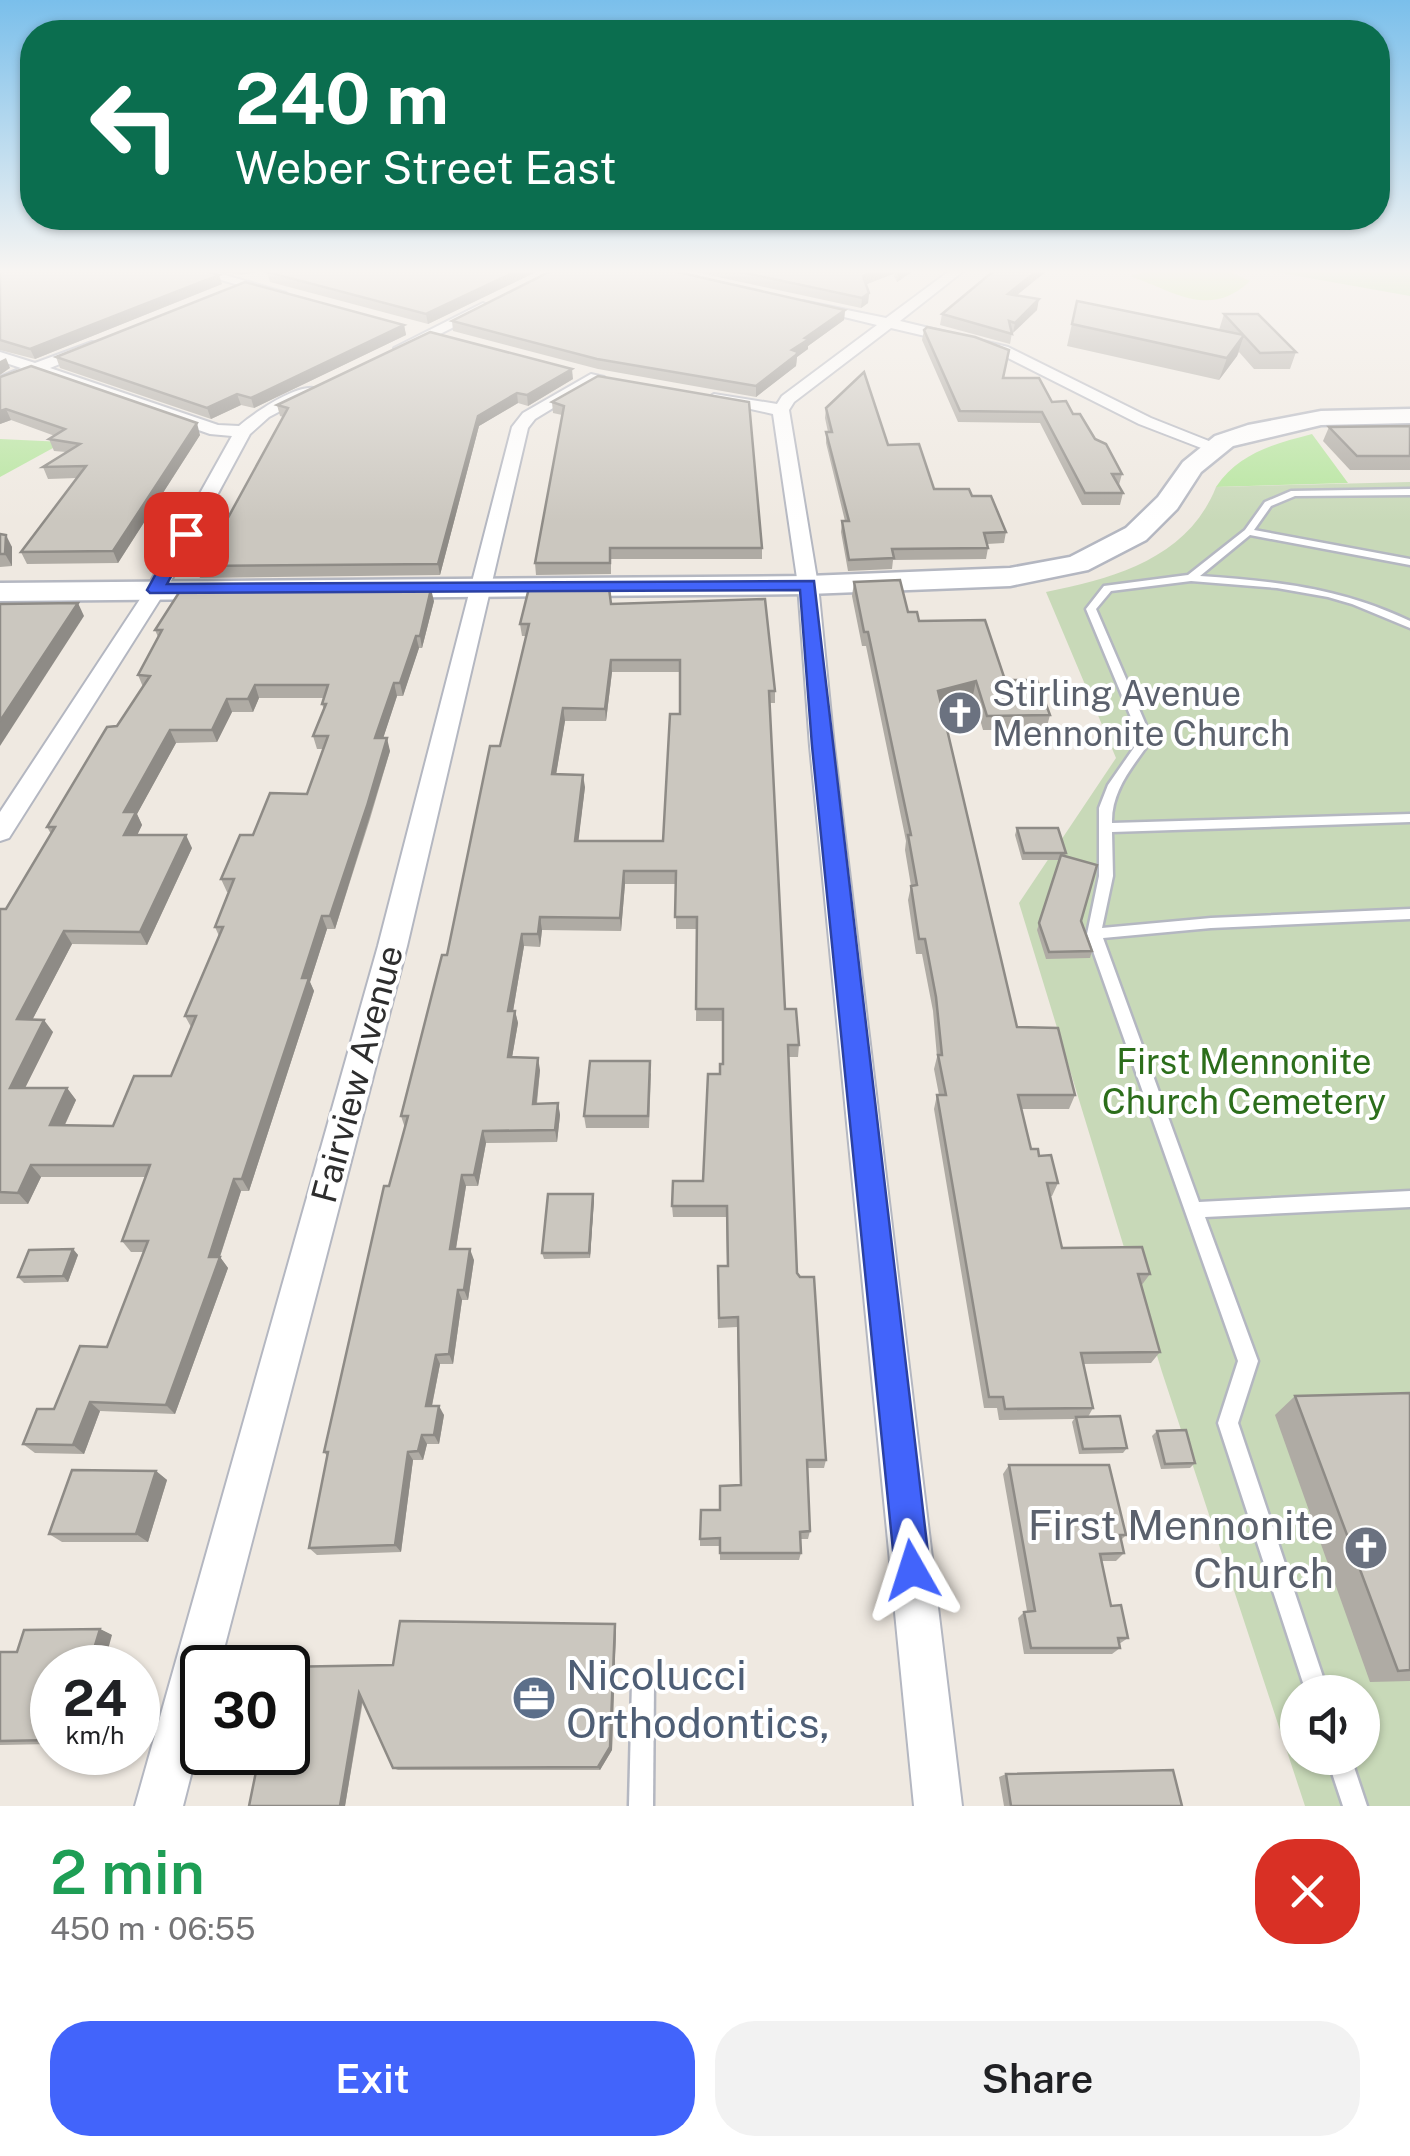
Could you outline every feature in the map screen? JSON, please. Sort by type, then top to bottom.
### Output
[{"type":"main road","points":[[0,592],[970,582],[1078,564],[1136,534],[1168,503],[1192,467],[1214,448],[1248,432],[1286,423],[1410,416]]},
{"type":"street","points":[[0,382],[73,353]]},
{"type":"street","points":[[383,356],[389,353]]},
{"type":"street","points":[[847,353],[788,399],[781,410],[808,585],[824,766],[938,1806]]},
{"type":"street","points":[[1010,353],[1145,421],[1214,448]]},
{"type":"street","points":[[0,356],[216,430],[243,430]]},
{"type":"street","name":"Fairview Avenue","points":[[158,1806],[403,903],[484,588],[520,427],[529,416],[605,379],[577,372]]},
{"type":"street","points":[[0,832],[156,590],[243,430],[263,414],[332,381]]},
{"type":"street","points":[[703,397],[781,410]]},
{"type":"lane","points":[[1191,578],[1248,532],[1268,504],[1294,493],[1410,492]]},
{"type":"lane","points":[[1248,532],[1410,562]]},
{"type":"lane","points":[[1311,1675],[1228,1422],[1248,1360],[1094,934],[1106,876],[1105,808],[1114,785],[1146,739],[1091,608],[1108,588],[1191,578],[1300,586],[1366,602],[1410,625]]},
{"type":"lane","points":[[1105,828],[1410,818]]},
{"type":"lane","points":[[1094,934],[1410,914]]},
{"type":"lane","points":[[1194,1210],[1410,1199]]},
{"type":"lane","points":[[641,1806],[643,1682]]},
{"type":"lane","points":[[1345,1775],[1355,1806]]},
{"type":"green space","points":[[1312,434],[1348,483],[1216,487],[1246,458]]},
{"type":"green space","points":[[0,439],[64,442],[0,477]]},
{"type":"green space","name":"First Mennonite Church Cemetery","points":[[1410,482],[1410,1806],[1305,1806],[1295,1775],[1380,1775],[1380,1675],[1280,1675],[1280,1730],[1162,1372],[1019,903],[1116,758],[1046,592],[1098,580],[1146,561],[1168,548],[1203,511],[1216,487]]},
{"type":"building","points":[[65,353],[345,353],[251,398],[237,394],[207,408],[56,357]]},
{"type":"building","points":[[385,353],[512,353],[572,369],[527,395],[517,393],[478,416],[438,564],[195,566],[213,536],[218,536],[288,408],[277,405]]},
{"type":"building","points":[[575,353],[797,353],[756,386]]},
{"type":"building","points":[[934,353],[1008,353],[1003,378],[1039,378],[1052,402],[1066,401],[1073,414],[1080,414],[1095,439],[1106,444],[1122,474],[1112,474],[1123,493],[1085,493],[1042,412],[960,411]]},
{"type":"building","points":[[31,366],[197,423],[113,551],[21,552],[86,466],[43,467],[80,444],[49,439],[65,429],[6,409],[0,411],[0,377]]},
{"type":"building","points":[[864,372],[888,445],[919,444],[934,489],[969,489],[972,496],[991,496],[1006,532],[984,533],[988,548],[892,549],[894,558],[849,560],[842,521],[849,521],[826,432],[832,432],[826,408]]},
{"type":"building","points":[[598,376],[749,402],[762,548],[610,548],[610,563],[535,563],[564,406],[552,402]]},
{"type":"building","points":[[1410,426],[1410,456],[1357,456],[1329,427]]},
{"type":"building","points":[[0,534],[6,535],[5,554],[0,554]]},
{"type":"building","points":[[900,580],[908,612],[917,612],[919,621],[985,620],[1005,680],[1037,680],[1050,715],[987,716],[976,681],[938,691],[1017,1027],[1058,1028],[1075,1095],[1018,1095],[1031,1149],[1038,1149],[1039,1156],[1051,1155],[1058,1183],[1047,1183],[1062,1248],[1142,1247],[1150,1274],[1138,1274],[1160,1352],[1081,1353],[1093,1408],[1005,1409],[1003,1397],[989,1397],[937,1095],[946,1095],[938,1055],[942,1055],[936,997],[925,939],[919,939],[911,886],[917,885],[911,835],[854,582]]},
{"type":"building","points":[[529,588],[609,588],[611,604],[765,599],[775,691],[769,691],[785,1009],[796,1009],[799,1045],[788,1045],[797,1273],[800,1277],[814,1277],[826,1460],[807,1460],[810,1531],[800,1532],[801,1553],[720,1553],[720,1538],[700,1539],[701,1510],[720,1510],[720,1486],[741,1485],[738,1317],[719,1318],[718,1266],[728,1266],[727,1206],[672,1206],[673,1181],[703,1181],[708,1074],[720,1074],[723,1064],[723,1009],[696,1009],[697,917],[675,917],[676,871],[624,871],[620,918],[540,917],[538,934],[522,934],[508,1011],[515,1011],[508,1057],[538,1058],[533,1104],[558,1103],[555,1130],[483,1131],[474,1175],[462,1175],[450,1249],[470,1249],[464,1290],[458,1290],[449,1354],[436,1355],[426,1406],[439,1406],[434,1435],[422,1435],[418,1451],[408,1452],[395,1545],[309,1548],[328,1452],[324,1452],[384,1186],[389,1186],[408,1116],[401,1116],[442,955],[447,955],[490,746],[500,746],[529,624],[520,624]],"holes":[[[611,660],[680,660],[680,714],[670,714],[663,841],[575,841],[583,775],[552,774],[563,708],[605,709]]]},
{"type":"building","points":[[431,589],[420,636],[416,636],[400,683],[394,683],[375,738],[387,738],[367,806],[330,916],[322,916],[302,978],[309,978],[242,1179],[234,1179],[209,1257],[220,1257],[166,1405],[90,1402],[73,1445],[23,1444],[37,1409],[54,1409],[80,1346],[107,1347],[148,1241],[122,1241],[150,1165],[31,1165],[18,1193],[0,1192],[0,909],[6,909],[55,827],[47,827],[107,727],[117,726],[150,676],[138,675],[162,630],[155,630],[180,591]],"holes":[[[255,685],[328,685],[322,704],[326,704],[313,736],[328,736],[307,794],[270,793],[253,835],[240,835],[221,879],[234,879],[215,927],[223,927],[185,1016],[196,1016],[171,1076],[134,1076],[113,1126],[50,1125],[67,1088],[10,1088],[44,1020],[17,1019],[64,931],[140,932],[186,835],[124,835],[136,812],[124,812],[170,730],[212,730],[227,699],[248,699]]]},
{"type":"building","points":[[78,603],[0,721],[0,604]]},
{"type":"building","points":[[1017,828],[1058,828],[1066,853],[1024,853]]},
{"type":"building","points":[[1061,855],[1097,865],[1081,921],[1092,951],[1049,952],[1039,923]]},
{"type":"building","points":[[590,1061],[650,1061],[648,1116],[584,1116]]},
{"type":"building","points":[[548,1194],[593,1194],[589,1253],[542,1253]]},
{"type":"building","points":[[73,1249],[63,1276],[18,1277],[29,1250]]},
{"type":"building","name":"First Mennonite Church","points":[[1410,1393],[1410,1670],[1398,1671],[1295,1396]]},
{"type":"building","points":[[1120,1416],[1127,1448],[1083,1449],[1076,1417]]},
{"type":"building","points":[[1186,1430],[1195,1463],[1165,1464],[1157,1431]]},
{"type":"building","points":[[1009,1465],[1109,1465],[1126,1535],[1120,1535],[1124,1553],[1100,1554],[1111,1606],[1121,1605],[1128,1638],[1118,1638],[1120,1648],[1031,1648],[1024,1612],[1035,1611]]},
{"type":"building","points":[[72,1470],[156,1471],[136,1534],[49,1534]]},
{"type":"building","points":[[400,1621],[615,1624],[610,1747],[598,1767],[393,1768],[359,1693],[340,1806],[249,1806],[255,1775],[310,1775],[310,1666],[393,1665]]},
{"type":"building","points":[[100,1629],[95,1645],[30,1645],[30,1740],[0,1741],[0,1652],[17,1652],[24,1630]]},
{"type":"building","points":[[1173,1770],[1182,1806],[1011,1806],[1006,1774]]},
{"type":"place","name":"Stirling Avenue Mennonite Church","points":[[960,713]]},
{"type":"place","name":"First Mennonite Church","points":[[1366,1548]]},
{"type":"place","name":"Nicolucci Orthodontics,","points":[[534,1698]]},
{"type":"route","points":[[186,534],[156,590],[808,585],[912,1570]]}]
